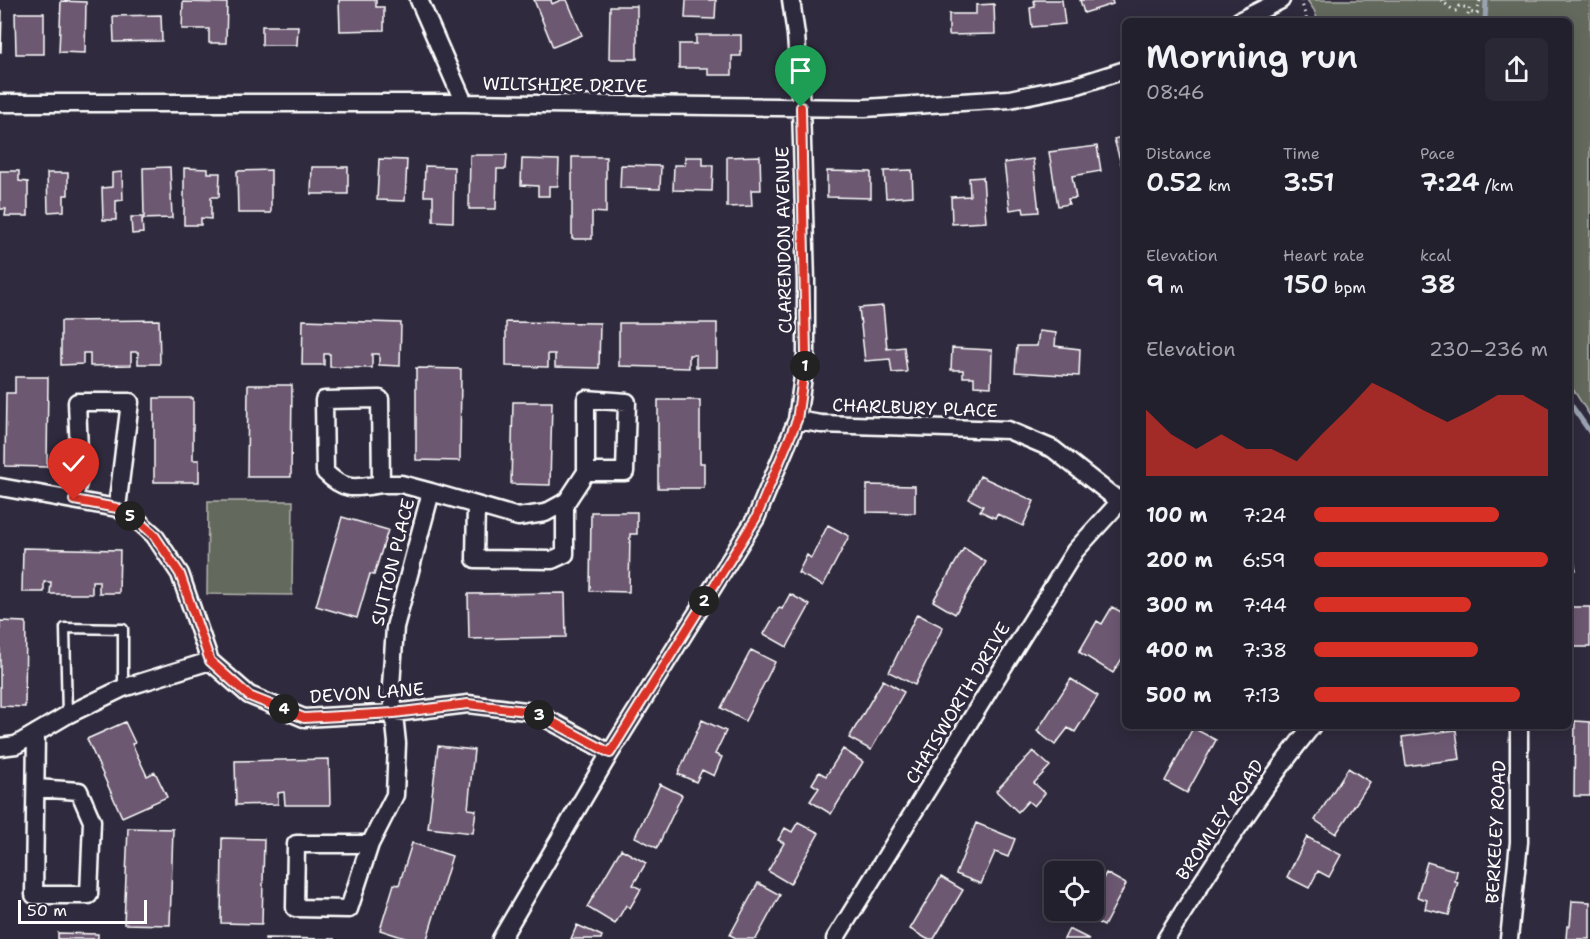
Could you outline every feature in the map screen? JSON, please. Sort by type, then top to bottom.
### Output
[{"type":"street","points":[[419,0],[464,103]]},
{"type":"street","name":"CLARENDON AVENUE","points":[[501,939],[610,753],[756,518],[797,420],[806,355],[801,107],[791,0]]},
{"type":"street","points":[[1245,18],[1281,0]]},
{"type":"street","name":"WILTSHIRE DRIVE","points":[[0,103],[464,103],[865,108],[1010,99],[1078,85],[1122,71]]},
{"type":"street","name":"SUTTON PLACE","points":[[381,484],[380,399],[324,400],[325,472],[336,482],[352,488],[401,484],[518,517],[545,513],[565,502]]},
{"type":"street","points":[[476,505],[475,559],[552,560],[565,554],[565,502],[586,472],[586,399],[627,402],[625,472],[586,472]]},
{"type":"street","points":[[74,500],[80,476],[77,402],[130,402],[117,508]]},
{"type":"street","name":"CHARLBURY PLACE","points":[[797,420],[821,424],[1008,430],[1053,448],[1122,498]]},
{"type":"street","name":"DEVON LANE","points":[[0,487],[117,508],[136,519],[154,535],[180,574],[210,661],[249,696],[304,718],[394,713],[468,704],[534,712],[610,753]]},
{"type":"street","name":"SUTTON PLACE","points":[[370,844],[296,844],[295,908],[349,909],[370,844],[395,795],[396,743],[391,686],[395,627],[431,492]]},
{"type":"street","name":"CHATSWORTH DRIVE","points":[[835,939],[1069,560],[1122,498]]},
{"type":"street","points":[[0,747],[16,745],[67,715],[123,688],[210,661]]},
{"type":"street","name":"BROMLEY ROAD","points":[[1167,939],[1197,889],[1278,768],[1310,729]]},
{"type":"street","name":"BERKELEY ROAD","points":[[1509,938],[1519,842],[1520,729]]},
{"type":"street","points":[[36,733],[34,895],[89,895],[92,821],[79,791],[36,788]]},
{"type":"lane","points":[[67,715],[65,628],[123,629],[123,688]]},
{"type":"path","points":[[1301,0],[1306,18]]},
{"type":"path","points":[[1441,0],[1454,11],[1457,11],[1459,6],[1469,8],[1468,18]]},
{"type":"path","points":[[1469,12],[1478,14],[1479,0]]},
{"type":"green space","points":[[1307,0],[1590,0],[1590,416],[1572,388],[1572,18],[1317,18]]},
{"type":"green space","points":[[208,501],[293,501],[292,595],[207,594]]},
{"type":"building","points":[[339,0],[376,0],[376,7],[384,7],[384,30],[340,31]]},
{"type":"building","points":[[534,0],[551,0],[552,4],[567,0],[582,35],[553,47]]},
{"type":"building","points":[[686,0],[716,0],[715,19],[685,18]]},
{"type":"building","points":[[1034,0],[1062,0],[1065,24],[1032,27],[1030,8],[1035,7]]},
{"type":"building","points":[[1080,0],[1112,0],[1113,4],[1084,13]]},
{"type":"building","points":[[61,1],[86,2],[85,53],[59,52]]},
{"type":"building","points":[[183,2],[227,3],[226,43],[209,43],[209,29],[182,29]]},
{"type":"building","points":[[994,4],[995,34],[949,35],[949,14],[976,14],[976,5]]},
{"type":"building","points":[[610,6],[637,6],[637,59],[609,59]]},
{"type":"building","points":[[0,11],[2,11],[1,52],[0,52]]},
{"type":"building","points":[[15,13],[44,13],[44,54],[16,54]]},
{"type":"building","points":[[161,15],[162,41],[114,42],[113,16]]},
{"type":"building","points":[[262,26],[298,26],[297,45],[262,45]]},
{"type":"building","points":[[696,35],[741,35],[741,56],[732,56],[732,75],[708,75],[708,68],[679,68],[679,44],[696,44]]},
{"type":"building","points":[[1122,137],[1122,167],[1114,139]]},
{"type":"building","points":[[1097,146],[1101,171],[1072,176],[1076,198],[1068,199],[1069,204],[1058,206],[1049,152]]},
{"type":"building","points":[[470,155],[507,155],[506,169],[497,169],[496,209],[469,209]]},
{"type":"building","points":[[760,156],[761,190],[751,190],[752,206],[727,207],[727,157]]},
{"type":"building","points":[[572,157],[606,157],[606,213],[592,212],[592,239],[572,239]]},
{"type":"building","points":[[685,157],[703,157],[703,165],[713,165],[712,191],[673,190],[674,165],[685,165]]},
{"type":"building","points":[[379,159],[407,160],[405,201],[377,200]]},
{"type":"building","points":[[522,159],[559,160],[558,186],[549,186],[549,196],[538,196],[538,186],[521,185]]},
{"type":"building","points":[[1033,159],[1039,212],[1024,213],[1023,208],[1010,210],[1004,163]]},
{"type":"building","points":[[621,165],[661,166],[660,189],[620,188]]},
{"type":"building","points":[[425,166],[454,167],[453,222],[433,221],[433,196],[424,196]]},
{"type":"building","points":[[170,167],[172,218],[142,219],[143,233],[132,234],[131,217],[144,217],[143,168]]},
{"type":"building","points":[[312,167],[348,167],[348,194],[311,194]]},
{"type":"building","points":[[184,168],[208,169],[208,173],[220,173],[219,197],[211,197],[211,219],[201,218],[201,225],[184,225]]},
{"type":"building","points":[[271,170],[271,213],[238,213],[237,171]]},
{"type":"building","points":[[912,170],[913,196],[886,198],[884,171]]},
{"type":"building","points":[[0,171],[19,171],[19,181],[28,182],[28,216],[5,216],[6,209],[0,209]]},
{"type":"building","points":[[827,171],[871,172],[871,198],[827,197]]},
{"type":"building","points":[[122,172],[123,200],[116,201],[116,220],[103,220],[102,188],[112,187],[112,173]]},
{"type":"building","points":[[47,173],[68,173],[68,195],[64,195],[64,211],[48,212]]},
{"type":"building","points":[[983,177],[986,222],[952,224],[951,197],[970,196],[969,178]]},
{"type":"building","points":[[883,306],[887,349],[904,347],[907,372],[892,373],[890,359],[865,361],[859,308]]},
{"type":"building","points":[[159,320],[160,364],[138,364],[138,352],[131,352],[131,365],[90,366],[90,353],[83,353],[83,364],[61,365],[61,321]]},
{"type":"building","points":[[303,320],[401,323],[400,366],[379,365],[379,354],[372,354],[372,368],[330,367],[330,354],[324,354],[324,365],[302,365]]},
{"type":"building","points":[[506,322],[600,323],[599,368],[555,367],[555,354],[548,354],[548,367],[506,366]]},
{"type":"building","points":[[619,323],[717,323],[717,367],[696,367],[696,355],[689,355],[689,368],[619,366]]},
{"type":"building","points":[[1039,331],[1056,333],[1055,346],[1080,349],[1079,376],[1015,372],[1017,346],[1037,346]]},
{"type":"building","points":[[952,348],[992,350],[991,387],[974,386],[974,377],[963,377],[963,370],[951,370]]},
{"type":"building","points":[[416,368],[461,369],[460,461],[416,460]]},
{"type":"building","points":[[15,377],[48,377],[47,467],[5,466],[6,393],[15,393]]},
{"type":"building","points":[[248,385],[292,385],[291,477],[247,477]]},
{"type":"building","points":[[154,398],[193,398],[193,460],[199,460],[199,482],[154,482]]},
{"type":"building","points":[[658,400],[700,400],[700,463],[704,463],[704,488],[658,488]]},
{"type":"building","points":[[513,402],[552,402],[550,485],[511,484]]},
{"type":"building","points":[[980,476],[1034,501],[1023,526],[997,514],[995,518],[980,511],[983,506],[969,499]]},
{"type":"building","points":[[867,485],[915,486],[915,513],[867,512]]},
{"type":"building","points":[[591,512],[637,512],[637,534],[630,534],[629,592],[590,591]]},
{"type":"building","points":[[342,517],[388,530],[374,575],[370,574],[357,618],[316,606]]},
{"type":"building","points":[[828,525],[849,536],[823,586],[798,573],[807,555],[811,558]]},
{"type":"building","points":[[23,548],[120,550],[119,593],[99,593],[99,581],[92,581],[92,594],[50,594],[51,582],[44,582],[44,592],[22,592]]},
{"type":"building","points":[[964,548],[986,562],[955,614],[933,601]]},
{"type":"building","points":[[1572,553],[1576,570],[1572,571]]},
{"type":"building","points":[[565,593],[566,637],[469,639],[468,594]]},
{"type":"building","points":[[790,594],[810,605],[787,647],[764,634]]},
{"type":"building","points":[[1112,607],[1122,612],[1122,659],[1113,673],[1079,652],[1097,621],[1102,624]]},
{"type":"building","points":[[1572,607],[1590,607],[1590,647],[1572,647]]},
{"type":"building","points":[[917,614],[943,627],[915,685],[889,672]]},
{"type":"building","points":[[0,621],[26,622],[25,707],[0,706]]},
{"type":"building","points":[[751,650],[775,662],[745,721],[721,708]]},
{"type":"building","points":[[1071,679],[1098,696],[1075,732],[1068,728],[1055,745],[1037,731]]},
{"type":"building","points":[[883,680],[904,692],[871,750],[849,738]]},
{"type":"building","points":[[702,720],[726,731],[715,754],[722,757],[714,776],[702,770],[696,782],[678,774]]},
{"type":"building","points":[[1575,721],[1590,722],[1590,796],[1574,796]]},
{"type":"building","points":[[125,722],[135,743],[132,744],[147,776],[155,772],[167,797],[122,817],[87,739]]},
{"type":"building","points":[[1192,729],[1216,740],[1187,793],[1165,781]]},
{"type":"building","points":[[1456,730],[1460,759],[1406,766],[1402,737]]},
{"type":"building","points":[[438,746],[474,750],[468,809],[476,810],[473,833],[428,828]]},
{"type":"building","points":[[843,749],[863,762],[831,814],[810,801],[819,788],[812,784],[819,772],[826,776]]},
{"type":"building","points":[[1033,751],[1050,766],[1034,783],[1045,793],[1034,806],[1028,801],[1018,812],[996,791]]},
{"type":"building","points":[[329,759],[330,805],[285,805],[284,792],[278,793],[278,804],[236,805],[235,761]]},
{"type":"building","points":[[1348,768],[1370,782],[1336,834],[1315,820]]},
{"type":"building","points":[[660,784],[682,795],[657,848],[635,837]]},
{"type":"building","points":[[798,822],[819,833],[790,884],[768,871],[784,843],[778,840],[785,828],[792,832]]},
{"type":"building","points":[[976,823],[1015,839],[1008,857],[995,852],[981,884],[956,874]]},
{"type":"building","points":[[128,828],[173,829],[170,925],[124,924]]},
{"type":"building","points":[[1307,837],[1341,855],[1329,877],[1318,871],[1309,888],[1287,877]]},
{"type":"building","points":[[222,838],[264,839],[262,924],[221,923]]},
{"type":"building","points":[[412,843],[452,856],[427,939],[408,939],[380,930],[394,884],[399,885]]},
{"type":"building","points":[[621,849],[646,863],[633,885],[641,889],[630,908],[626,905],[615,924],[587,907]]},
{"type":"building","points":[[1427,862],[1457,871],[1455,881],[1458,882],[1449,915],[1425,909],[1427,900],[1417,897]]},
{"type":"building","points":[[1106,873],[1126,884],[1104,926],[1094,921],[1104,921],[1104,877]]},
{"type":"building","points":[[941,877],[963,890],[934,939],[927,939],[910,929]]},
{"type":"building","points":[[758,883],[780,895],[756,939],[738,939],[730,935]]},
{"type":"building","points":[[1572,901],[1590,902],[1590,939],[1566,939],[1567,926],[1570,926]]},
{"type":"building","points":[[577,925],[602,936],[601,939],[571,939]]},
{"type":"building","points":[[1069,929],[1089,939],[1064,939]]},
{"type":"building","points":[[58,933],[98,934],[98,939],[58,939]]},
{"type":"building","points":[[265,938],[335,939],[265,939]]},
{"type":"waterway","points":[[1485,18],[1486,0]]},
{"type":"waterway","points":[[1572,406],[1590,432]]},
{"type":"route","points":[[74,500],[117,508],[136,519],[154,535],[180,574],[210,661],[249,696],[304,718],[394,713],[468,704],[534,712],[610,753],[756,518],[797,420],[806,355],[801,107]]}]
